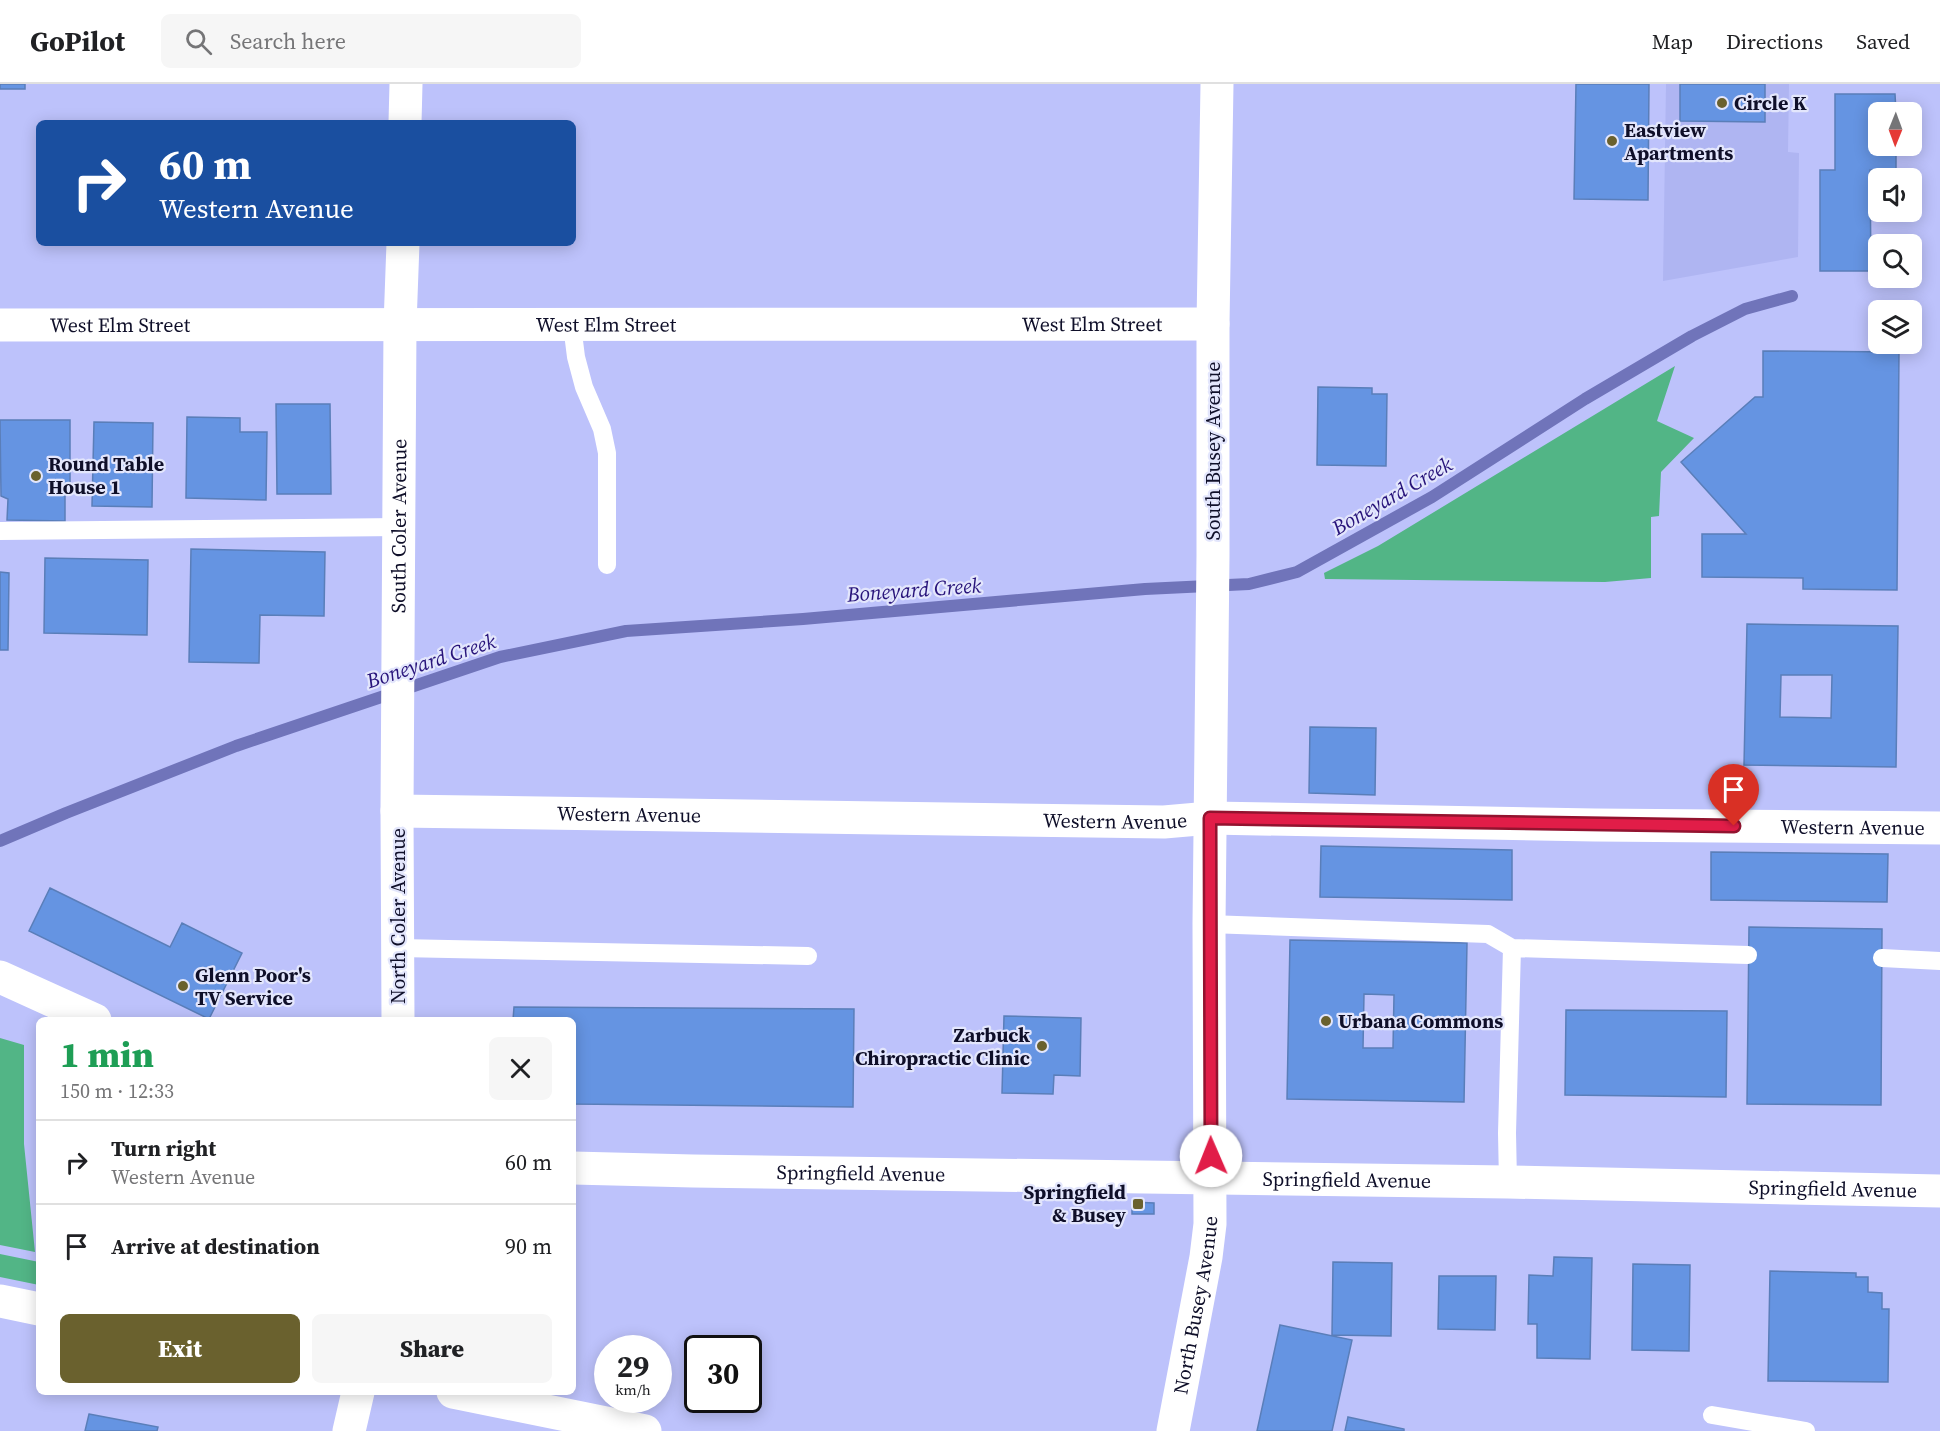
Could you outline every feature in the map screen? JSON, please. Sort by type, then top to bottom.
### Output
[{"type":"street","points":[[405,120],[406,84]]},
{"type":"street","name":"South Busey Avenue","points":[[1210,818],[1217,84]]},
{"type":"street","name":"South Coler Avenue","points":[[397,811],[400,325],[403,246]]},
{"type":"street","name":"West Elm Street","points":[[0,325],[1213,324]]},
{"type":"street","name":"Western Avenue","points":[[397,811],[1164,822],[1210,818],[1940,828]]},
{"type":"street","name":"North Coler Avenue","points":[[397,811],[398,1017]]},
{"type":"street","name":"North Busey Avenue","points":[[1173,1431],[1206,1257],[1210,1224],[1210,818]]},
{"type":"street","points":[[0,977],[88,1017]]},
{"type":"street","name":"Springfield Avenue","points":[[576,1168],[1940,1191]]},
{"type":"street","points":[[0,1301],[36,1308]]},
{"type":"street","points":[[349,1431],[357,1395]]},
{"type":"street","points":[[468,1395],[645,1431]]},
{"type":"lane","points":[[572,325],[576,357],[584,387],[602,429],[607,453],[607,565]]},
{"type":"lane","points":[[0,531],[399,526]]},
{"type":"lane","points":[[1209,924],[1488,934],[1512,948],[1748,955]]},
{"type":"lane","points":[[399,948],[808,956]]},
{"type":"lane","points":[[1508,1182],[1506,1133],[1512,948]]},
{"type":"lane","points":[[1882,958],[1940,961]]},
{"type":"lane","points":[[1712,1415],[1806,1431]]},
{"type":"shaded area","points":[[1666,84],[1789,84],[1788,152],[1799,153],[1798,257],[1663,281]]},
{"type":"green space","points":[[1675,366],[1657,421],[1694,438],[1661,472],[1659,516],[1651,517],[1651,578],[1605,582],[1325,579],[1324,573],[1378,546]]},
{"type":"green space","points":[[0,1038],[24,1045],[24,1144],[35,1252],[0,1245]]},
{"type":"green space","points":[[0,1254],[36,1261],[36,1284],[0,1277]]},
{"type":"building","points":[[0,84],[25,84],[25,89],[0,89]]},
{"type":"building","name":"Eastview Apartments","points":[[1576,84],[1649,84],[1648,200],[1574,199]]},
{"type":"building","name":"Circle K","points":[[1680,84],[1765,84],[1765,122],[1680,121]]},
{"type":"building","points":[[1835,94],[1895,94],[1895,102],[1868,102],[1868,156],[1896,156],[1896,168],[1868,168],[1868,222],[1871,222],[1871,234],[1868,234],[1868,271],[1820,271],[1820,170],[1835,170]]},
{"type":"building","points":[[1763,351],[1899,354],[1897,590],[1803,589],[1803,578],[1702,577],[1702,534],[1746,534],[1681,462],[1755,397],[1763,397]]},
{"type":"building","points":[[1318,387],[1372,388],[1372,394],[1387,394],[1386,466],[1317,465]]},
{"type":"building","points":[[276,404],[330,404],[331,494],[277,494]]},
{"type":"building","points":[[187,417],[240,418],[240,432],[267,432],[266,500],[186,498]]},
{"type":"building","name":"Round Table House 1","points":[[0,420],[70,420],[70,484],[65,484],[65,521],[7,520],[8,499],[1,496]]},
{"type":"building","points":[[94,422],[153,423],[152,507],[92,506]]},
{"type":"building","points":[[191,549],[325,552],[324,616],[260,615],[259,663],[189,662]]},
{"type":"building","points":[[45,558],[148,560],[147,635],[44,633]]},
{"type":"building","points":[[0,572],[9,573],[8,650],[0,650]]},
{"type":"building","points":[[1747,624],[1898,626],[1896,767],[1744,765]],"holes":[[[1781,675],[1832,675],[1831,718],[1780,717]]]},
{"type":"building","points":[[1310,727],[1376,728],[1375,795],[1309,793]]},
{"type":"building","points":[[1321,846],[1512,850],[1512,900],[1320,897]]},
{"type":"building","points":[[1711,852],[1888,854],[1887,902],[1711,900]]},
{"type":"building","name":"Glenn Poor's TV Service","points":[[50,888],[170,947],[182,923],[242,953],[210,1017],[205,1017],[29,931]]},
{"type":"building","points":[[1749,927],[1882,929],[1881,1105],[1747,1104]]},
{"type":"building","name":"Urbana Commons","points":[[1290,940],[1467,943],[1464,1102],[1287,1099]],"holes":[[[1364,994],[1394,995],[1393,1048],[1363,1048]]]},
{"type":"building","points":[[514,1007],[854,1009],[853,1107],[576,1104],[576,1017],[513,1017]]},
{"type":"building","points":[[1566,1010],[1727,1011],[1726,1097],[1565,1095]]},
{"type":"building","name":"Zarbuck Chiropractic Clinic","points":[[1004,1016],[1081,1018],[1080,1076],[1054,1075],[1053,1094],[1002,1093]]},
{"type":"building","points":[[1132,1202],[1154,1203],[1154,1214],[1132,1214]]},
{"type":"building","points":[[1554,1257],[1592,1258],[1590,1359],[1537,1358],[1537,1324],[1528,1324],[1529,1275],[1553,1276]]},
{"type":"building","points":[[1333,1262],[1392,1263],[1391,1336],[1332,1335]]},
{"type":"building","points":[[1633,1264],[1690,1265],[1689,1351],[1632,1350]]},
{"type":"building","points":[[1770,1271],[1856,1273],[1856,1277],[1868,1277],[1868,1292],[1882,1293],[1882,1309],[1889,1309],[1888,1382],[1768,1381]]},
{"type":"building","points":[[1439,1276],[1496,1276],[1495,1330],[1438,1329]]},
{"type":"building","points":[[1280,1325],[1352,1340],[1332,1431],[1257,1431]]},
{"type":"building","points":[[89,1414],[158,1427],[157,1431],[85,1431]]},
{"type":"building","points":[[1348,1417],[1404,1429],[1404,1431],[1345,1431]]},
{"type":"waterway","name":"Boneyard Creek","points":[[0,841],[236,746],[500,657],[626,631],[803,619],[1145,589],[1249,584],[1297,572],[1432,497],[1585,399],[1692,336],[1745,309],[1792,296]]},
{"type":"place","name":"Circle K","points":[[1722,103]]},
{"type":"place","name":"Eastview Apartments","points":[[1612,141]]},
{"type":"place","name":"Round Table House 1","points":[[36,476]]},
{"type":"place","name":"Glenn Poor's TV Service","points":[[183,986]]},
{"type":"place","name":"Urbana Commons","points":[[1326,1021]]},
{"type":"place","name":"Zarbuck Chiropractic Clinic","points":[[1042,1046]]},
{"type":"place","name":"Springfield & Busey","points":[[1138,1204]]},
{"type":"route","points":[[1211,1156],[1210,818],[1734,826]]}]
